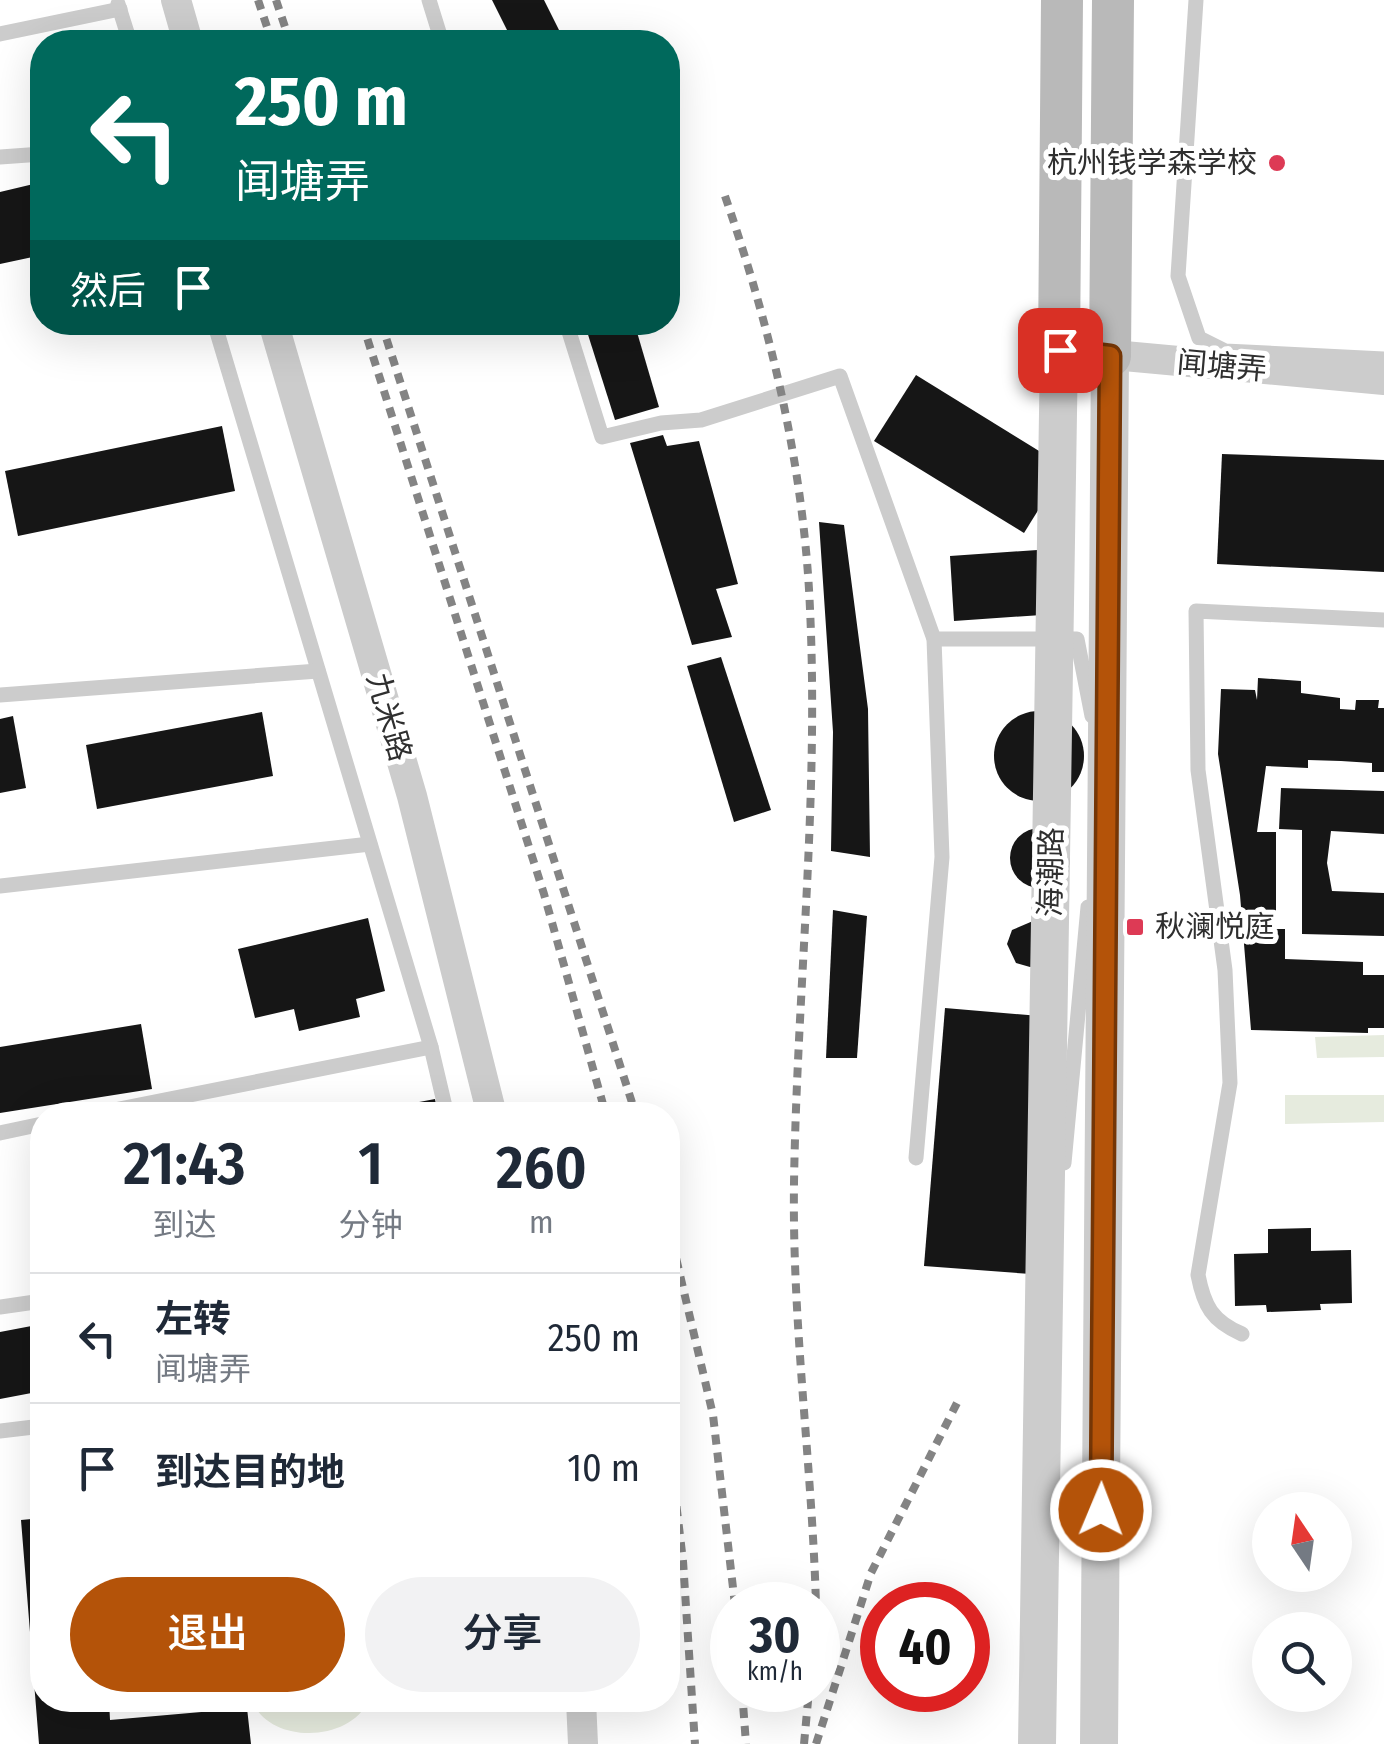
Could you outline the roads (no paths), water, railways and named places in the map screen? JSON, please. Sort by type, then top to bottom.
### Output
[{"type":"main road","name":"海潮路","points":[[1060,350],[1062,0]]},
{"type":"main road","name":"海潮路","points":[[1110,356],[1113,0]]},
{"type":"street","points":[[176,0],[185,30]]},
{"type":"street","name":"九米路","points":[[277,335],[412,796],[489,1102]]},
{"type":"street","name":"闻塘弄","points":[[1060,350],[1384,380]]},
{"type":"street","name":"海潮路","points":[[1037,1744],[1060,350]]},
{"type":"street","name":"海潮路","points":[[1100,1744],[1110,356]]},
{"type":"street","points":[[581,1712],[583,1744]]},
{"type":"lane","points":[[429,0],[438,30]]},
{"type":"lane","points":[[1196,0],[1178,276],[1199,338],[1225,351],[1384,359]]},
{"type":"lane","points":[[0,34],[118,5],[126,30]]},
{"type":"lane","points":[[0,158],[30,155]]},
{"type":"lane","points":[[218,335],[444,1102]]},
{"type":"lane","points":[[570,335],[602,437],[661,422],[701,420],[840,376],[934,639],[942,857],[916,1158]]},
{"type":"lane","points":[[1242,1334],[1219,1324],[1204,1303],[1198,1274],[1230,1083],[1225,970],[1198,770],[1196,611],[1384,620]]},
{"type":"lane","points":[[934,639],[1077,639],[1100,758],[1060,1238]]},
{"type":"lane","points":[[0,694],[318,671]]},
{"type":"lane","points":[[0,886],[370,844]]},
{"type":"lane","points":[[155,1102],[431,1048]]},
{"type":"lane","points":[[0,1133],[30,1127]]},
{"type":"lane","points":[[0,1307],[30,1303]]},
{"type":"lane","points":[[0,1431],[30,1427]]},
{"type":"railway","points":[[258,0],[268,30]]},
{"type":"railway","points":[[276,0],[286,30]]},
{"type":"railway","points":[[725,196],[771,348],[793,451],[807,556],[812,752],[794,1236],[815,1582]]},
{"type":"railway","points":[[366,335],[544,894],[602,1102]]},
{"type":"railway","points":[[385,335],[632,1102]]},
{"type":"railway","points":[[680,1275],[713,1415],[732,1582]]},
{"type":"railway","points":[[816,1744],[871,1573],[957,1403]]},
{"type":"railway","points":[[680,1536],[695,1744]]},
{"type":"railway","points":[[744,1712],[746,1744]]},
{"type":"railway","points":[[804,1744],[807,1712]]},
{"type":"place","name":"杭州钱学森学校","points":[[1277,163]]},
{"type":"place","name":"秋澜悦庭","points":[[1135,927]]}]
